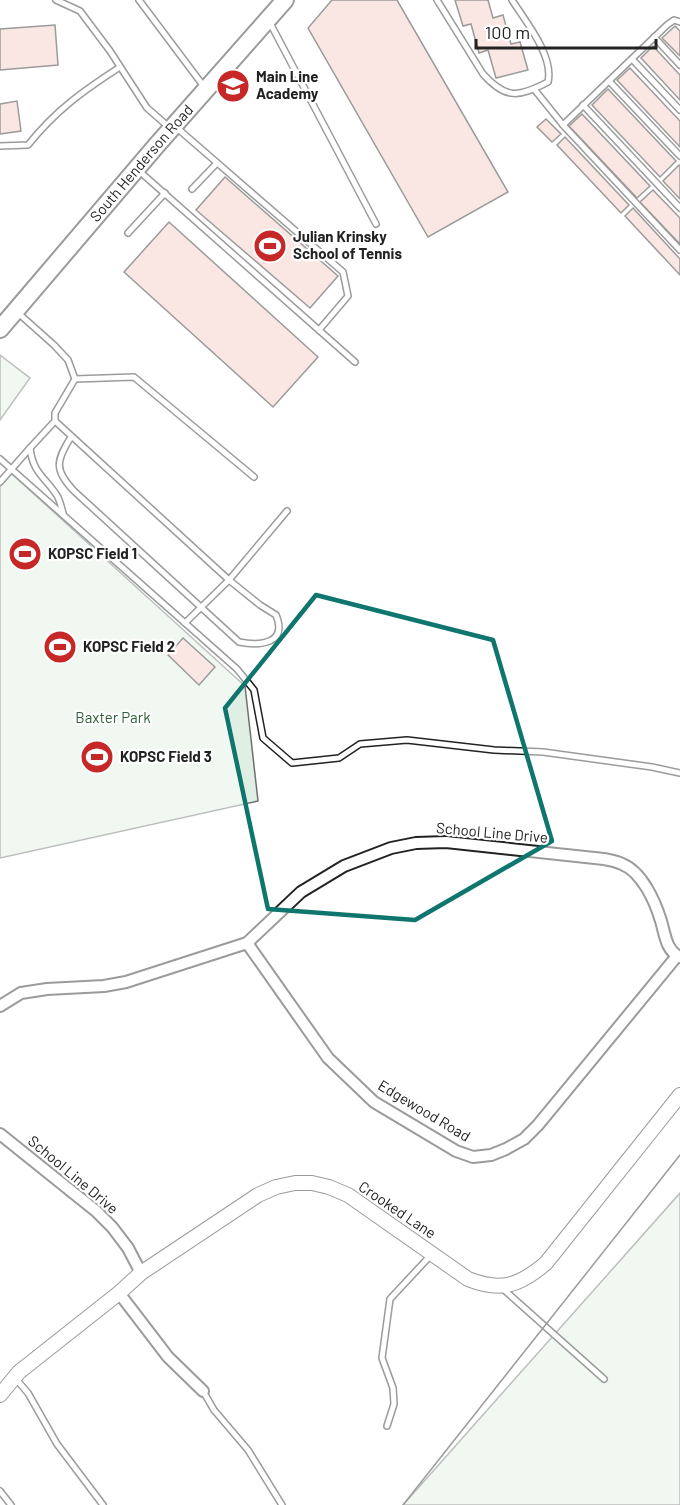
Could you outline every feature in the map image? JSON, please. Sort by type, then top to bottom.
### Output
[{"type":"main road","name":"South Henderson Road","points":[[0,329],[285,0]]},
{"type":"street","name":"School Line Drive","points":[[0,1006],[21,993],[126,982],[247,943],[301,892],[344,866],[391,848],[416,843],[446,842],[604,859],[624,864],[644,884],[661,919],[667,942],[678,956]]},
{"type":"street","name":"Edgewood Road","points":[[247,943],[328,1058],[374,1102],[456,1151],[474,1157],[491,1155],[525,1139],[678,956]]},
{"type":"street","points":[[501,1287],[517,1283],[532,1275],[546,1263],[680,1095]]},
{"type":"street","name":"School Line Drive","points":[[0,1134],[96,1211],[128,1248],[141,1273]]},
{"type":"street","name":"Crooked Lane","points":[[0,1395],[15,1378],[141,1273],[258,1195],[276,1187],[295,1183],[312,1183],[348,1195],[468,1279],[484,1285],[501,1287]]},
{"type":"street","points":[[119,1293],[168,1357],[203,1391]]},
{"type":"lane","points":[[56,0],[80,11],[147,108],[217,162],[343,272],[348,296],[319,330]]},
{"type":"lane","points":[[139,0],[207,89]]},
{"type":"lane","points":[[437,0],[483,74],[505,93],[517,94],[548,82],[550,71],[547,57],[512,0]]},
{"type":"lane","points":[[268,20],[376,224]]},
{"type":"lane","points":[[563,124],[654,37],[674,21],[680,22]]},
{"type":"lane","points":[[654,37],[680,65]]},
{"type":"lane","points":[[632,59],[680,110]]},
{"type":"lane","points":[[0,146],[27,145],[47,121],[79,93],[120,67]]},
{"type":"lane","points":[[609,81],[680,156]]},
{"type":"lane","points":[[534,89],[563,124],[680,250]]},
{"type":"lane","points":[[583,105],[680,208]]},
{"type":"lane","points":[[192,189],[217,162]]},
{"type":"lane","points":[[137,169],[355,362]]},
{"type":"lane","points":[[128,233],[165,193]]},
{"type":"lane","points":[[16,311],[68,360],[75,379]]},
{"type":"lane","points":[[75,379],[134,377],[254,477]]},
{"type":"lane","points":[[0,482],[55,421],[55,413],[75,379]]},
{"type":"lane","points":[[55,421],[229,580],[276,615],[279,632],[274,639],[257,644],[239,642],[64,480],[60,469],[60,454],[71,437]]},
{"type":"lane","points":[[30,448],[35,470],[58,496],[63,515]]},
{"type":"lane","points":[[0,459],[237,669],[254,690],[263,738],[292,764],[339,758],[360,744],[407,740],[494,750],[543,752],[680,773]]},
{"type":"lane","points":[[185,623],[229,580],[287,511]]},
{"type":"lane","points":[[387,1426],[394,1404],[393,1388],[382,1358],[390,1299],[432,1254]]},
{"type":"lane","points":[[501,1287],[604,1379]]},
{"type":"lane","points":[[15,1378],[28,1393],[57,1444],[103,1505]]},
{"type":"lane","points":[[203,1391],[214,1410],[248,1450],[282,1505]]},
{"type":"lane","points":[[0,1491],[11,1505]]},
{"type":"highlighted area","points":[[316,595],[493,640],[552,841],[415,920],[268,909],[225,708]]},
{"type":"green space","points":[[0,355],[30,378],[0,420]]},
{"type":"green space","name":"Baxter Park","points":[[12,474],[245,686],[258,801],[0,858],[0,478]]},
{"type":"green space","points":[[680,1193],[680,1505],[403,1505]]},
{"type":"building","points":[[332,0],[397,0],[508,192],[428,237],[308,28]]},
{"type":"building","points":[[455,0],[488,0],[493,18],[503,15],[511,44],[520,42],[528,70],[496,78],[488,50],[479,53],[471,24],[463,26]]},
{"type":"building","points":[[55,25],[58,65],[0,70],[0,29]]},
{"type":"building","points":[[675,26],[680,31],[680,56],[662,38]]},
{"type":"building","points":[[653,46],[680,75],[680,100],[641,58]]},
{"type":"building","points":[[630,68],[680,121],[680,147],[617,80]]},
{"type":"building","points":[[608,89],[676,161],[660,177],[592,105]]},
{"type":"building","points":[[17,101],[21,131],[0,134],[0,104]]},
{"type":"building","points":[[582,114],[650,186],[637,198],[569,126]]},
{"type":"building","points":[[546,119],[561,134],[552,142],[537,127]]},
{"type":"building","points":[[565,137],[629,205],[621,213],[557,145]]},
{"type":"building","points":[[680,166],[680,199],[663,181]]},
{"type":"building","points":[[225,177],[338,276],[310,308],[196,210]]},
{"type":"building","points":[[653,190],[680,218],[680,244],[640,202]]},
{"type":"building","points":[[633,208],[680,259],[680,275],[625,216]]},
{"type":"building","points":[[169,222],[318,357],[273,407],[124,272]]},
{"type":"building","points":[[183,638],[215,667],[199,685],[168,655]]},
{"type":"tram line","points":[[403,1505],[680,1155]]},
{"type":"place","name":"Main Line Academy","points":[[233,86]]},
{"type":"place","name":"Julian Krinsky School of Tennis","points":[[270,246]]},
{"type":"place","name":"KOPSC Field 1","points":[[25,554]]},
{"type":"place","name":"KOPSC Field 2","points":[[60,647]]},
{"type":"place","name":"KOPSC Field 3","points":[[97,757]]}]
